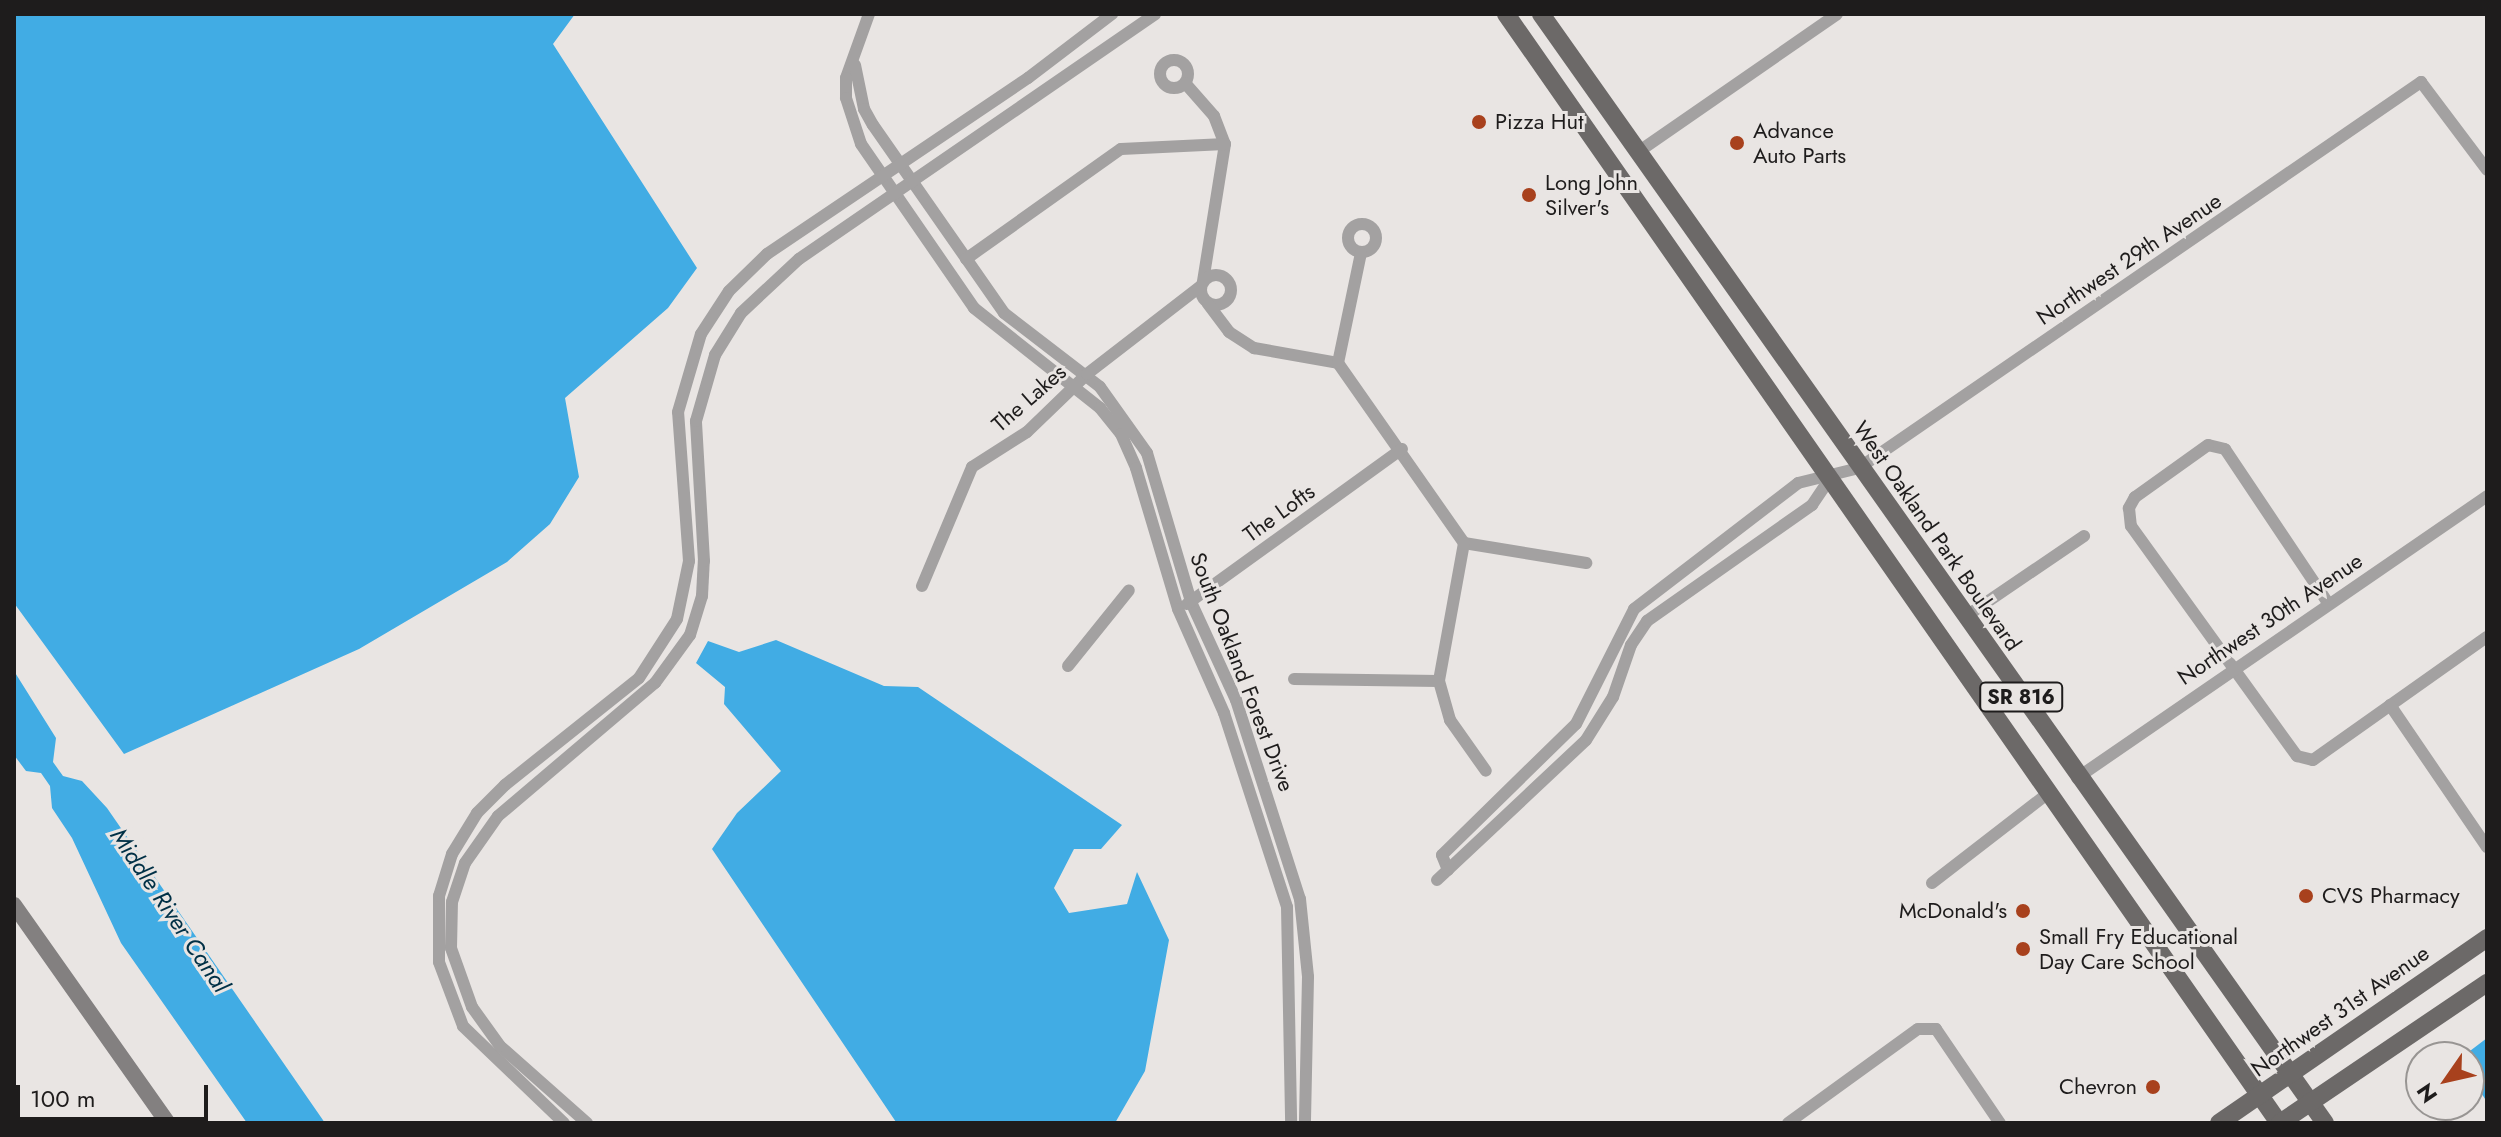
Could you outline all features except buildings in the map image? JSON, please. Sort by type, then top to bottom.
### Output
[{"type":"main road","name":"SR 816","points":[[1506,14],[2051,791],[2116,896],[2280,1123]]},
{"type":"main road","name":"West Oakland Park Boulevard","points":[[1541,14],[2101,812],[2325,1123]]},
{"type":"main road","points":[[1598,145],[1617,154],[1638,152]]},
{"type":"main road","points":[[1619,175],[1667,195]]},
{"type":"main road","points":[[2035,768],[2077,778]]},
{"type":"main road","points":[[2051,791],[2101,812]]},
{"type":"main road","name":"Northwest 31st Avenue","points":[[2219,1123],[2487,938]]},
{"type":"main road","points":[[2280,1123],[2487,983]]},
{"type":"street","name":"South Oakland Forest Drive","points":[[869,14],[855,56],[846,98],[856,133],[881,176],[974,308],[1076,385],[1110,419],[1130,451],[1178,609],[1240,761],[1295,918],[1291,1123]]},
{"type":"street","points":[[564,1123],[472,1038],[452,1004],[439,962],[436,929],[452,854],[495,794],[639,678],[677,619],[689,561],[678,412],[692,355],[711,314],[752,266],[902,164],[1112,14]]},
{"type":"street","points":[[587,1123],[500,1046],[462,987],[450,925],[458,877],[498,816],[655,683],[690,635],[702,596],[704,561],[696,421],[707,373],[728,333],[778,276],[1155,14]]},
{"type":"street","points":[[1638,152],[1837,14]]},
{"type":"street","name":"South Oakland Forest Drive","points":[[855,56],[864,109],[966,259],[1011,320],[1087,374],[1116,404],[1147,453],[1191,602],[1236,700],[1255,756],[1295,918],[1308,977],[1305,1123]]},
{"type":"street","name":"Northwest 29th Avenue","points":[[1630,614],[1798,483],[1859,468],[2421,82],[2487,170]]},
{"type":"street","points":[[1185,83],[1214,116],[1225,144],[1210,255],[1202,284],[1206,302],[1238,338],[1265,352],[1338,363],[1402,449],[1464,543],[1439,681],[1450,720],[1486,771]]},
{"type":"street","points":[[966,259],[1121,149],[1225,144]]},
{"type":"street","points":[[1338,363],[1361,253]]},
{"type":"street","points":[[1210,255],[1217,275],[1230,285],[1226,302],[1229,324],[1238,338]]},
{"type":"street","points":[[1202,284],[1217,275]]},
{"type":"street","name":"The Lakes","points":[[922,586],[972,467],[1027,432],[1087,374],[1202,284]]},
{"type":"street","points":[[1206,302],[1226,302]]},
{"type":"street","name":"The Lakes","points":[[1174,307],[1206,302]]},
{"type":"street","points":[[2328,603],[2225,449],[2208,445],[2135,497],[2129,508],[2131,526],[2297,756],[2313,760],[2487,637]]},
{"type":"street","name":"The Lofts","points":[[1178,609],[1402,449]]},
{"type":"street","points":[[1437,880],[1586,740],[1613,697],[1627,658],[1644,625],[1721,565],[1812,505],[1831,477]]},
{"type":"street","name":"Northwest 30th Avenue","points":[[2077,778],[2328,603],[2485,502]]},
{"type":"street","points":[[1965,617],[2084,536]]},
{"type":"street","points":[[1464,543],[1586,563]]},
{"type":"street","points":[[1068,666],[1129,590]]},
{"type":"street","points":[[1448,870],[1442,855],[1576,724],[1630,614],[1644,625]]},
{"type":"street","points":[[1611,652],[1627,658]]},
{"type":"street","points":[[1294,679],[1439,681]]},
{"type":"street","points":[[2390,705],[2485,841]]},
{"type":"street","points":[[1240,761],[1255,756]]},
{"type":"street","points":[[1932,883],[2051,791]]},
{"type":"street","points":[[14,905],[168,1123]]},
{"type":"street","points":[[1788,1123],[1918,1029],[1936,1029],[2000,1123]]},
{"type":"water","points":[[14,14],[575,14],[553,44],[697,268],[668,308],[565,398],[579,477],[550,524],[507,562],[359,649],[124,754],[14,603]]},
{"type":"water","points":[[776,640],[884,686],[918,687],[1122,825],[1101,849],[1074,849],[1054,888],[1069,913],[1127,904],[1137,872],[1169,940],[1145,1071],[1115,1123],[896,1122],[712,849],[737,813],[781,771],[724,704],[725,687],[696,663],[708,641],[739,652]]},
{"type":"water","name":"Middle River Canal","points":[[14,671],[56,738],[53,762],[63,776],[82,781],[107,808],[325,1123],[247,1123],[121,943],[72,838],[52,808],[50,786],[41,773],[26,771],[14,755]]},
{"type":"water","points":[[2487,1038],[2487,1102],[2485,1041]]},
{"type":"place","name":"Pizza Hut","points":[[1479,122]]},
{"type":"place","name":"Advance Auto Parts","points":[[1737,143]]},
{"type":"place","name":"Long John Silver's","points":[[1529,195]]},
{"type":"place","name":"CVS Pharmacy","points":[[2306,896]]},
{"type":"place","name":"McDonald's","points":[[2023,911]]},
{"type":"place","name":"Small Fry Educational Day Care School","points":[[2023,949]]},
{"type":"place","name":"Chevron","points":[[2153,1087]]}]
